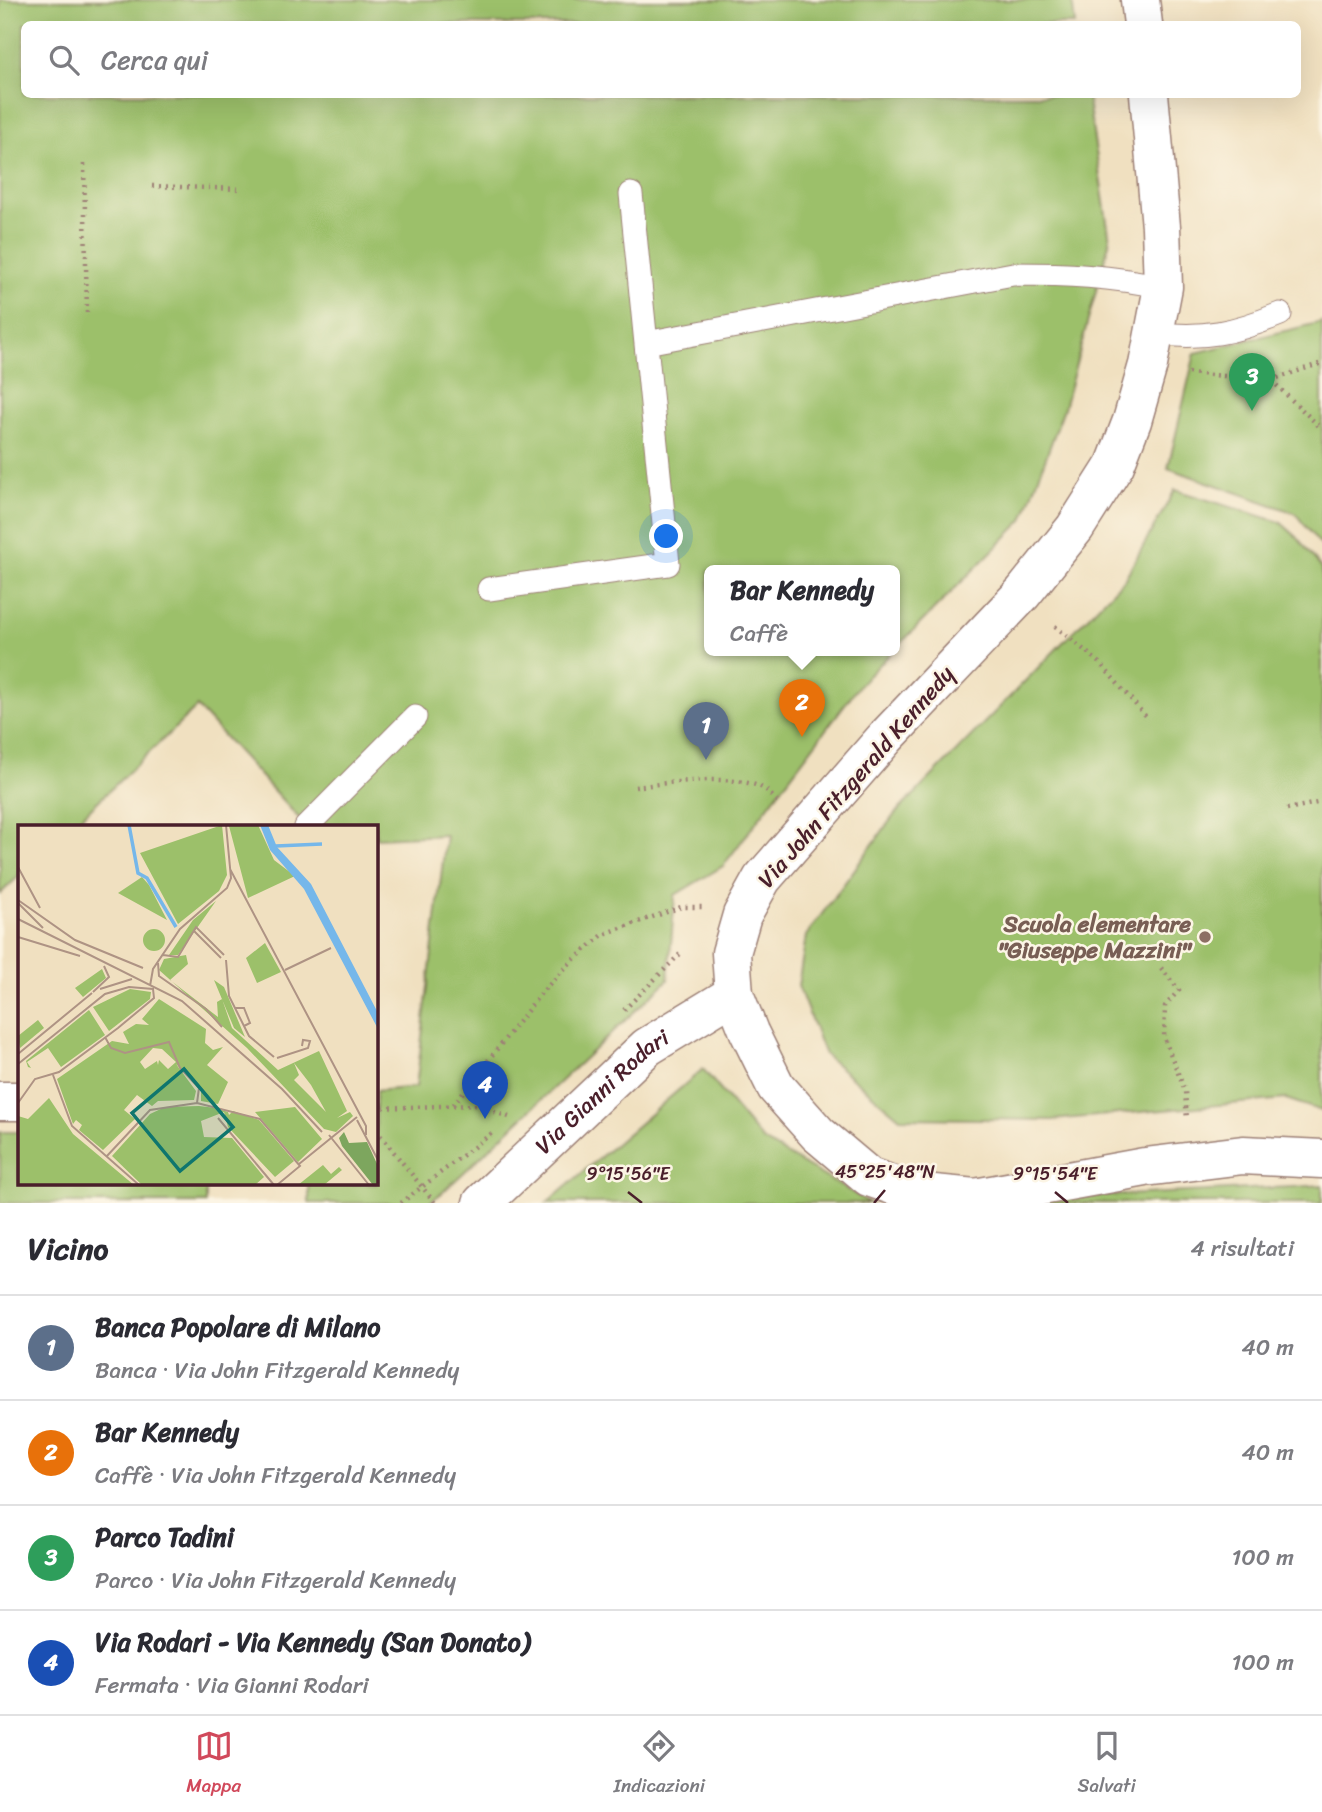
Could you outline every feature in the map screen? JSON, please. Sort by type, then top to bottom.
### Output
[{"type":"street","points":[[1140,0],[1143,21]]},
{"type":"street","name":"Via John Fitzgerald Kennedy","points":[[1149,98],[1161,226],[1163,287],[1142,387],[1115,465],[1075,528],[1023,593],[886,737],[762,879],[742,915],[731,953],[734,994],[776,1087],[818,1134],[869,1177],[912,1192],[975,1198],[1145,1167],[1243,1155],[1322,1159]]},
{"type":"street","name":"Via Gianni Rodari","points":[[482,1203],[647,1047],[734,994]]},
{"type":"street","points":[[0,1101],[18,1101]]},
{"type":"lane","points":[[489,589],[668,564],[631,194]]},
{"type":"lane","points":[[646,344],[1013,274],[1117,277],[1163,287]]},
{"type":"lane","points":[[1155,333],[1192,337],[1215,334],[1245,328],[1280,314]]},
{"type":"lane","points":[[308,825],[415,717]]},
{"type":"path","points":[[84,164],[87,314]]},
{"type":"path","points":[[152,186],[242,189]]},
{"type":"path","points":[[1187,372],[1270,380],[1322,363]]},
{"type":"path","points":[[1270,380],[1322,429]]},
{"type":"path","points":[[1055,626],[1100,663],[1147,718]]},
{"type":"path","points":[[635,787],[697,780],[732,780],[765,789],[780,805]]},
{"type":"path","points":[[1287,809],[1322,802]]},
{"type":"path","points":[[453,1105],[542,992],[571,961],[604,934],[681,907],[702,907]]},
{"type":"path","points":[[1161,968],[1179,990],[1165,1006],[1164,1038],[1185,1091],[1187,1123]]},
{"type":"path","points":[[378,1108],[474,1105],[512,1118],[401,1203]]},
{"type":"path","points":[[378,1132],[435,1203]]},
{"type":"green space","points":[[0,0],[1072,0],[1075,21],[21,21],[21,98],[1087,98],[1110,240],[1064,408],[1023,520],[900,644],[900,565],[704,565],[704,656],[888,656],[861,683],[723,866],[675,895],[668,980],[442,1193],[428,1203],[309,1203],[309,1185],[378,1185],[378,1091],[416,1087],[446,835],[378,838],[378,825],[305,825],[197,707],[73,825],[18,825],[18,877],[0,894]]},
{"type":"green space","points":[[1322,322],[1322,547],[1295,513],[1168,468],[1195,353]]},
{"type":"green space","points":[[1175,490],[1280,522],[1297,537],[1322,569],[1322,1111],[1286,1099],[1052,1120],[900,1118],[825,1055],[798,986],[806,936],[895,814],[1124,580]]},
{"type":"green space","points":[[703,1069],[762,1140],[870,1203],[547,1203]]},
{"type":"green space","points":[[0,1132],[18,1132],[18,1185],[206,1185],[206,1203],[0,1203]]},
{"type":"green space","points":[[1322,1185],[1322,1203],[953,1203],[1292,1187]]},
{"type":"place","name":"Parco Tadini","points":[[1252,411]]},
{"type":"place","name":"Bar Kennedy","points":[[802,737]]},
{"type":"place","name":"Banca Popolare di Milano","points":[[706,760]]},
{"type":"place","name":"Scuola elementare \"Giuseppe Mazzini\"","points":[[1205,937]]},
{"type":"place","name":"Via Rodari - Via Kennedy (San Donato)","points":[[485,1119]]}]
